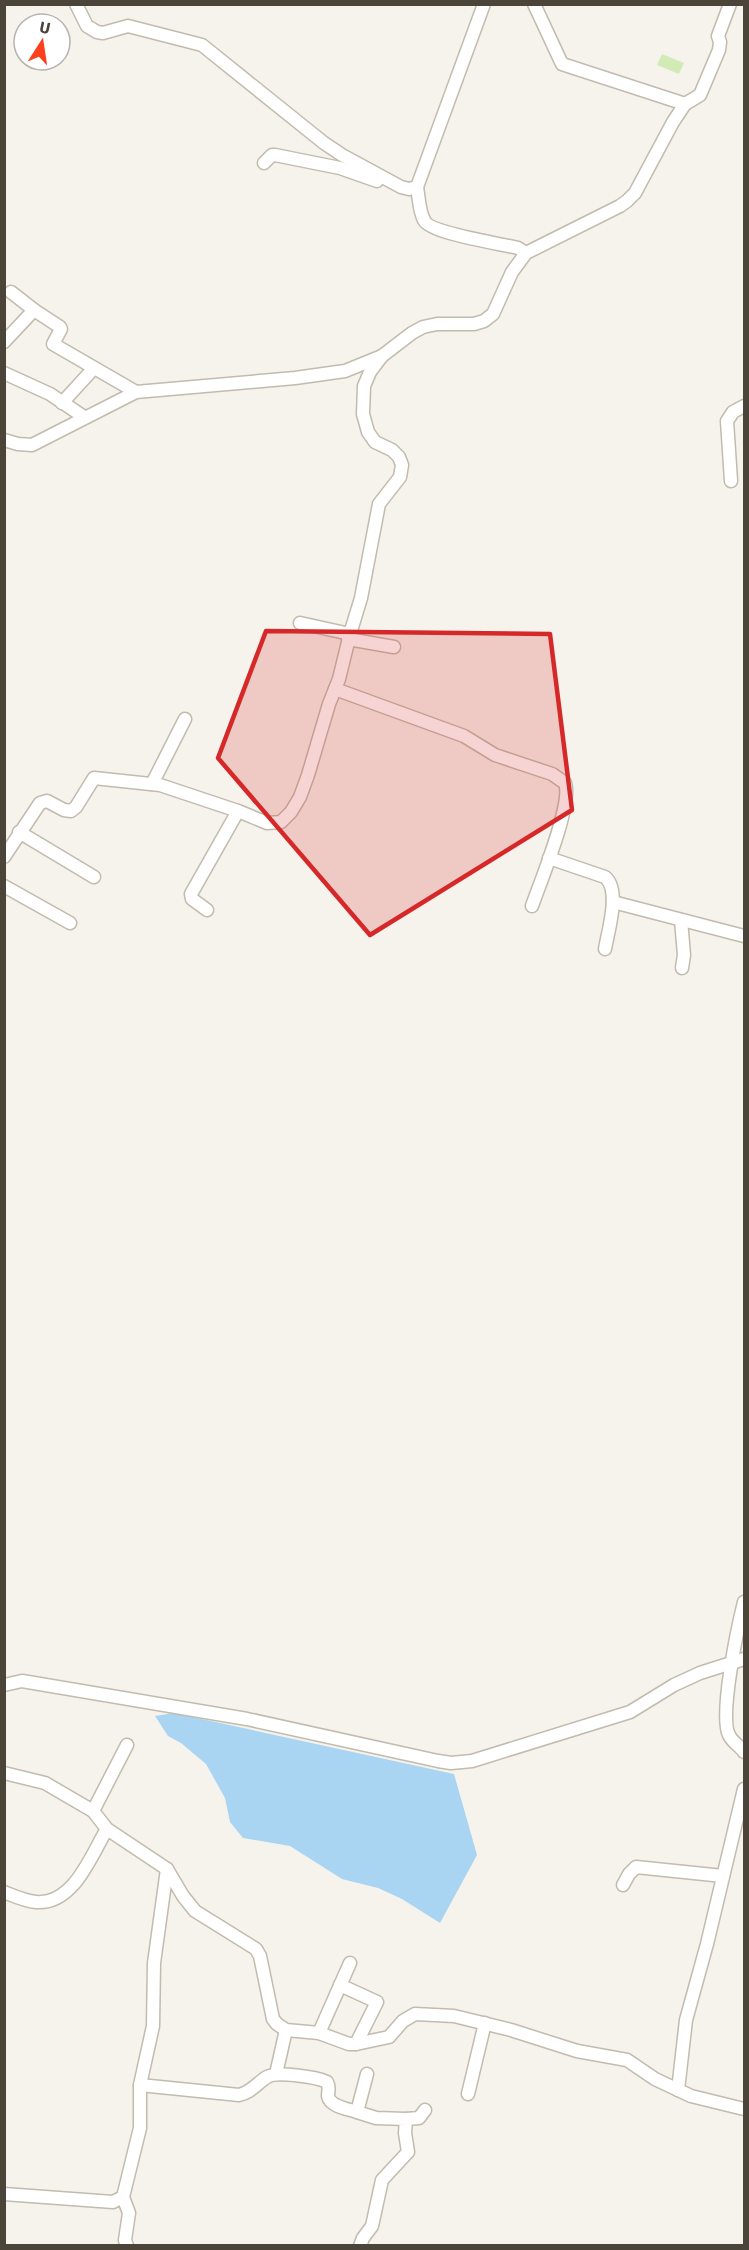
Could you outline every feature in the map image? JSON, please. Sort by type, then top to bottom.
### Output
[{"type":"street","points":[[76,4],[87,26],[97,32],[103,33],[128,26],[202,45],[317,138],[342,155],[401,187],[417,188]]},
{"type":"street","points":[[484,4],[417,188],[423,220],[428,226],[518,248],[526,253]]},
{"type":"street","points":[[534,4],[562,64],[685,104]]},
{"type":"street","points":[[4,440],[32,445],[136,392],[231,385],[345,371],[382,356],[423,327],[437,324],[474,324],[484,321],[493,314],[512,272],[526,253],[627,201],[635,193],[685,104],[696,99],[703,88],[719,50],[718,36],[730,4]]},
{"type":"street","points":[[264,164],[275,155],[340,168],[378,181],[387,179]]},
{"type":"street","points":[[11,292],[60,327],[53,344],[136,392]]},
{"type":"street","points":[[4,342],[34,310]]},
{"type":"street","points":[[4,857],[40,803],[47,801],[64,810],[74,810],[94,778],[152,784],[238,811],[267,823],[281,822],[286,818],[300,796],[335,689],[361,598],[379,504],[400,477],[402,465],[399,457],[393,450],[375,442],[368,432],[363,414],[364,386],[370,372],[382,356]]},
{"type":"street","points":[[62,403],[94,368]]},
{"type":"street","points":[[4,373],[24,381],[84,417]]},
{"type":"street","points":[[731,481],[727,421],[733,412],[744,406]]},
{"type":"street","points":[[300,623],[393,647]]},
{"type":"street","points":[[335,689],[464,736],[495,755],[552,774],[563,780],[567,786],[567,795],[532,906]]},
{"type":"street","points":[[152,784],[185,718]]},
{"type":"street","points":[[207,910],[192,899],[191,894],[238,811]]},
{"type":"street","points":[[19,832],[94,877]]},
{"type":"street","points":[[549,858],[605,877],[611,884],[613,902],[604,950]]},
{"type":"street","points":[[4,886],[70,923]]},
{"type":"street","points":[[613,902],[744,936]]},
{"type":"street","points":[[681,920],[682,968]]},
{"type":"street","points":[[744,1602],[735,1641],[738,1660],[727,1709],[727,1730],[731,1739],[744,1752]]},
{"type":"street","points":[[4,1685],[22,1681],[247,1719],[438,1761],[461,1763],[590,1726],[630,1712],[681,1682],[738,1660]]},
{"type":"street","points":[[93,1811],[127,1745]]},
{"type":"street","points":[[4,1773],[45,1783],[93,1811],[107,1829],[166,1869],[195,1911],[256,1949],[260,1956],[273,2019],[286,2030],[319,2033],[349,2044],[356,2044],[388,2037],[403,2021],[415,2014],[454,2016],[485,2023],[577,2052],[627,2060],[655,2079],[691,2096],[744,2109]]},
{"type":"street","points":[[678,2090],[686,2020],[707,1944],[744,1789]]},
{"type":"street","points":[[4,1892],[38,1902],[61,1896],[79,1877],[107,1829]]},
{"type":"street","points":[[623,1886],[628,1874],[636,1867],[723,1876]]},
{"type":"street","points":[[127,2246],[125,2241],[129,2213],[123,2197],[140,2128],[140,2085],[153,2026],[154,1963],[166,1869]]},
{"type":"street","points":[[319,2033],[350,1962]]},
{"type":"street","points":[[340,1985],[377,2002],[356,2044]]},
{"type":"street","points":[[468,2094],[485,2023]]},
{"type":"street","points":[[276,2074],[286,2030]]},
{"type":"street","points":[[357,2112],[367,2074]]},
{"type":"street","points":[[140,2085],[239,2095],[254,2088],[268,2076],[305,2075],[322,2079],[329,2086],[329,2098],[333,2104],[376,2118],[406,2120],[419,2118],[425,2110]]},
{"type":"street","points":[[360,2246],[372,2226],[382,2180],[408,2154],[406,2120]]},
{"type":"street","points":[[4,2194],[113,2202],[123,2197]]},
{"type":"highlighted area","points":[[266,631],[550,634],[572,810],[370,935],[218,758]]},
{"type":"green space","points":[[662,54],[684,63],[679,74],[657,65]]},
{"type":"water","points":[[174,1713],[454,1774],[477,1855],[440,1923],[402,1899],[378,1888],[342,1879],[290,1846],[243,1838],[230,1822],[225,1798],[206,1764],[181,1743],[168,1736],[155,1716]]}]
